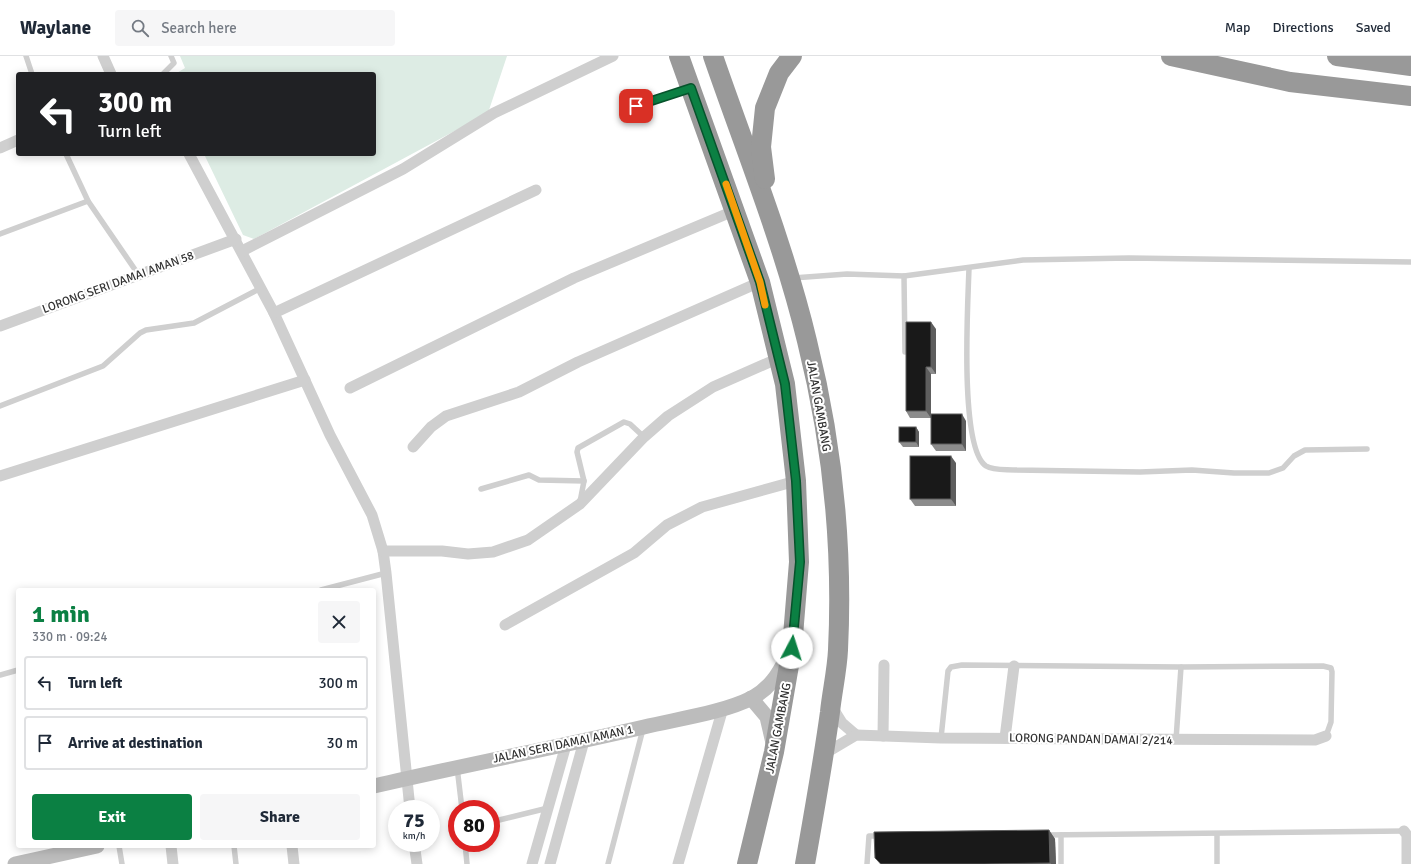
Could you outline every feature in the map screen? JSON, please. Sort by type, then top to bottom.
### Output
[{"type":"highway","name":"JALAN GAMBANG","points":[[679,56],[736,210],[760,282],[785,384],[796,481],[800,562],[792,648],[774,752],[747,864]]},
{"type":"highway","name":"JALAN GAMBANG","points":[[713,56],[771,223],[789,278],[807,342],[826,438],[835,514],[839,575],[838,644],[824,754],[805,864]]},
{"type":"highway","points":[[771,223],[761,147],[766,108],[778,73],[792,56]]},
{"type":"highway","points":[[1171,56],[1290,82],[1411,96]]},
{"type":"highway","points":[[1337,56],[1411,66]]},
{"type":"street","points":[[103,56],[110,72]]},
{"type":"street","points":[[242,251],[403,169],[494,113],[611,56]]},
{"type":"street","points":[[0,148],[16,141]]},
{"type":"street","points":[[190,156],[236,239],[274,313],[330,435],[372,515],[383,551],[386,573],[409,800]]},
{"type":"street","points":[[274,313],[536,190]]},
{"type":"street","points":[[350,388],[574,278],[736,210]]},
{"type":"street","name":"LORONG SERI DAMAI AMAN 58","points":[[0,326],[236,239]]},
{"type":"street","points":[[414,447],[431,427],[446,416],[519,392],[578,362],[760,282]]},
{"type":"street","points":[[383,551],[442,551],[468,554],[493,552],[528,540],[580,504],[644,437],[668,416],[713,387],[778,358]]},
{"type":"street","points":[[0,476],[305,380]]},
{"type":"street","points":[[505,625],[634,553],[667,525],[702,507],[796,481]]},
{"type":"street","name":"JALAN SERI DAMAI AMAN 1","points":[[376,786],[584,741],[723,708],[751,698],[767,688],[776,678],[792,648]]},
{"type":"street","points":[[883,736],[884,665]]},
{"type":"street","points":[[1005,738],[1014,666]]},
{"type":"street","points":[[751,698],[767,717],[774,752]]},
{"type":"street","points":[[824,754],[856,735],[842,724],[831,705]]},
{"type":"street","points":[[678,864],[723,708]]},
{"type":"street","name":"LORONG PANDAN DAMAI 2/214","points":[[856,735],[941,738],[1176,740],[1315,740],[1326,736]]},
{"type":"street","points":[[550,864],[584,741]]},
{"type":"street","points":[[532,864],[566,744]]},
{"type":"street","points":[[1404,831],[1407,835],[1407,864]]},
{"type":"street","points":[[15,864],[34,862],[50,851],[78,848]]},
{"type":"street","points":[[171,848],[173,864]]},
{"type":"street","points":[[292,848],[294,864]]},
{"type":"street","points":[[415,852],[417,864]]},
{"type":"lane","points":[[26,56],[31,72]]},
{"type":"lane","points":[[165,72],[174,63],[171,56]]},
{"type":"lane","points":[[622,110],[691,88]]},
{"type":"lane","points":[[67,156],[88,201],[138,274]]},
{"type":"lane","points":[[0,234],[88,201]]},
{"type":"lane","points":[[789,278],[847,274],[904,276],[1023,260],[1129,258],[1411,262]]},
{"type":"lane","points":[[969,268],[967,388],[975,450],[986,466],[998,469],[1016,470],[1140,472],[1192,470],[1234,473],[1269,473],[1283,468],[1294,456],[1305,450],[1367,449]]},
{"type":"lane","points":[[904,276],[905,352]]},
{"type":"lane","points":[[0,406],[103,366],[140,333],[146,330],[194,323],[261,288]]},
{"type":"lane","points":[[580,504],[584,480],[577,452],[578,448],[624,422],[630,424],[644,437]]},
{"type":"lane","points":[[481,489],[528,475],[539,480],[584,480]]},
{"type":"lane","points":[[329,588],[386,573]]},
{"type":"lane","points":[[941,738],[945,682],[948,671],[951,667],[962,665],[1328,667],[1332,672],[1331,722],[1326,736]]},
{"type":"lane","points":[[1176,740],[1181,667]]},
{"type":"lane","points":[[0,675],[16,671]]},
{"type":"lane","points":[[608,864],[644,726]]},
{"type":"lane","points":[[457,767],[461,800]]},
{"type":"lane","points":[[500,820],[549,808]]},
{"type":"lane","points":[[1038,835],[1404,831]]},
{"type":"lane","points":[[1217,834],[1217,864]]},
{"type":"lane","points":[[1061,835],[1061,864]]},
{"type":"lane","points":[[867,864],[869,836],[892,836]]},
{"type":"lane","points":[[119,848],[122,864]]},
{"type":"lane","points":[[234,848],[236,864]]},
{"type":"lane","points":[[466,852],[468,864]]},
{"type":"shaded area","points":[[180,56],[507,56],[488,113],[254,239],[243,235],[205,156],[376,156],[376,72],[178,72],[185,68]]},
{"type":"building","points":[[906,322],[931,322],[931,367],[926,367],[926,411],[906,411]]},
{"type":"building","points":[[931,414],[962,414],[962,444],[931,444]]},
{"type":"building","points":[[899,427],[916,427],[916,442],[899,442]]},
{"type":"building","points":[[910,456],[951,456],[951,499],[910,499]]},
{"type":"building","points":[[1049,830],[1050,863],[881,864],[875,858],[874,832]]},
{"type":"slow traffic","points":[[726,184],[760,282],[765,305]]},
{"type":"route","points":[[636,106],[691,88],[736,210],[760,282],[785,384],[796,481],[800,562],[792,648]]}]
